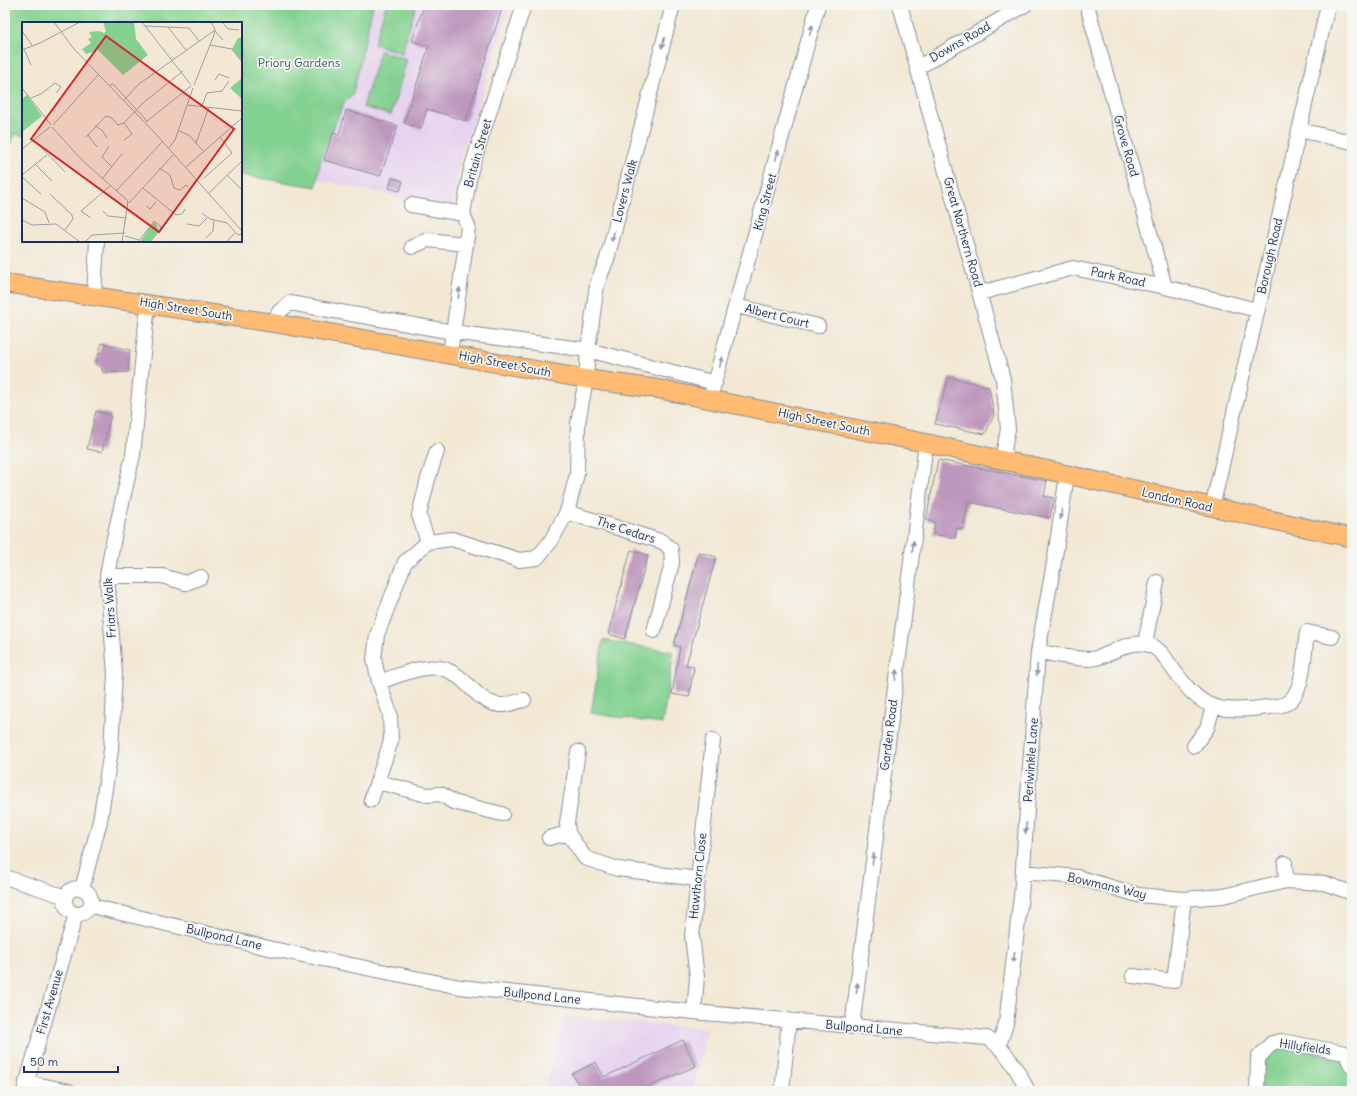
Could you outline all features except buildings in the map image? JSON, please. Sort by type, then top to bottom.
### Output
[{"type":"main road","name":"High Street South","points":[[5,283],[148,303],[274,323],[450,353],[586,379],[658,389],[713,391],[1002,461]]},
{"type":"main road","name":"London Road","points":[[1002,461],[1352,538]]},
{"type":"street","name":"Britain Street","points":[[450,353],[466,244],[468,226],[463,214],[471,170],[524,5]]},
{"type":"street","name":"Lovers Walk","points":[[428,542],[452,539],[519,560],[537,558],[551,541],[567,512],[577,474],[578,423],[586,379],[596,284],[607,258],[673,5]]},
{"type":"street","name":"King Street","points":[[713,391],[818,5]]},
{"type":"street","name":"Great Northern Road","points":[[900,5],[1003,379],[1008,429],[1002,461]]},
{"type":"street","name":"Downs Road","points":[[917,68],[1024,5]]},
{"type":"street","name":"Grove Road","points":[[1087,5],[1166,287]]},
{"type":"street","name":"Borough Road","points":[[1212,508],[1328,5]]},
{"type":"street","points":[[1299,130],[1352,142]]},
{"type":"street","points":[[411,205],[463,214]]},
{"type":"street","points":[[412,246],[427,240],[466,244]]},
{"type":"street","points":[[94,296],[97,242]]},
{"type":"street","name":"Park Road","points":[[980,293],[1073,268],[1166,287],[1257,310]]},
{"type":"street","points":[[274,323],[279,312],[290,302],[453,332],[588,350],[713,391]]},
{"type":"street","name":"Friars Walk","points":[[82,889],[100,821],[111,750],[115,673],[107,576],[113,542],[133,455],[148,303]]},
{"type":"street","name":"Albert Court","points":[[737,306],[818,326]]},
{"type":"street","name":"Garden Road","points":[[852,1027],[926,443]]},
{"type":"street","points":[[371,800],[390,741],[390,714],[379,682],[374,659],[377,635],[405,562],[428,542],[419,515],[437,451]]},
{"type":"street","name":"Periwinkle Lane","points":[[999,1045],[1007,1022],[1023,872],[1038,652],[1055,557],[1067,475]]},
{"type":"street","name":"The Cedars","points":[[567,512],[664,542],[671,549],[672,563],[654,631]]},
{"type":"street","points":[[107,576],[162,576],[186,583],[201,577]]},
{"type":"street","points":[[1145,644],[1157,582]]},
{"type":"street","points":[[1038,652],[1090,659],[1102,656],[1128,645],[1145,644],[1162,652],[1186,688],[1203,702],[1213,706],[1236,711],[1284,705],[1295,697],[1300,684],[1307,632],[1332,637]]},
{"type":"street","points":[[379,682],[426,668],[446,670],[464,680],[483,700],[500,705],[524,700]]},
{"type":"street","points":[[1194,746],[1207,728],[1213,706]]},
{"type":"street","name":"Hawthorn Close","points":[[694,1012],[697,976],[692,936],[713,740]]},
{"type":"street","points":[[578,752],[567,823],[568,833],[584,858],[618,869],[698,879]]},
{"type":"street","points":[[378,782],[427,796],[441,794],[453,802],[502,814]]},
{"type":"street","points":[[549,838],[568,833]]},
{"type":"street","points":[[1285,863],[1286,881]]},
{"type":"street","name":"Bowmans Way","points":[[1023,872],[1077,877],[1138,895],[1184,899],[1223,896],[1286,881],[1324,883],[1352,893]]},
{"type":"street","points":[[5,877],[66,897]]},
{"type":"street","points":[[82,889],[89,894],[91,906],[85,912],[76,914],[68,910],[66,905],[66,897],[72,890],[82,889]]},
{"type":"street","points":[[1133,976],[1174,981],[1184,899]]},
{"type":"street","name":"Bullpond Lane","points":[[91,906],[268,948],[460,987],[694,1012],[987,1038],[999,1045]]},
{"type":"street","name":"First Avenue","points":[[25,1087],[76,914]]},
{"type":"street","points":[[782,1091],[789,1020]]},
{"type":"street","name":"Hillyfields","points":[[1257,1091],[1258,1058],[1272,1043],[1281,1041],[1348,1049],[1352,1067]]},
{"type":"street","points":[[999,1045],[1011,1059],[1028,1091]]},
{"type":"street","points":[[25,1087],[69,1091]]},
{"type":"shaded area","points":[[199,5],[510,5],[469,134],[464,144],[458,167],[453,209],[274,170],[242,22],[192,22]]},
{"type":"shaded area","points":[[564,1016],[707,1029],[693,1091],[545,1091]]},
{"type":"green space","name":"Priory Gardens","points":[[5,5],[373,5],[353,94],[344,102],[321,158],[316,187],[242,175],[242,22],[22,22],[22,136],[16,134],[5,151]]},
{"type":"green space","points":[[386,5],[416,5],[402,53],[374,44]]},
{"type":"green space","points":[[380,51],[407,59],[391,115],[363,107]]},
{"type":"green space","points":[[603,640],[674,652],[662,724],[591,713]]},
{"type":"green space","points":[[1281,1047],[1321,1054],[1341,1060],[1345,1063],[1349,1070],[1351,1078],[1350,1091],[1260,1091],[1262,1070],[1265,1059]]}]
